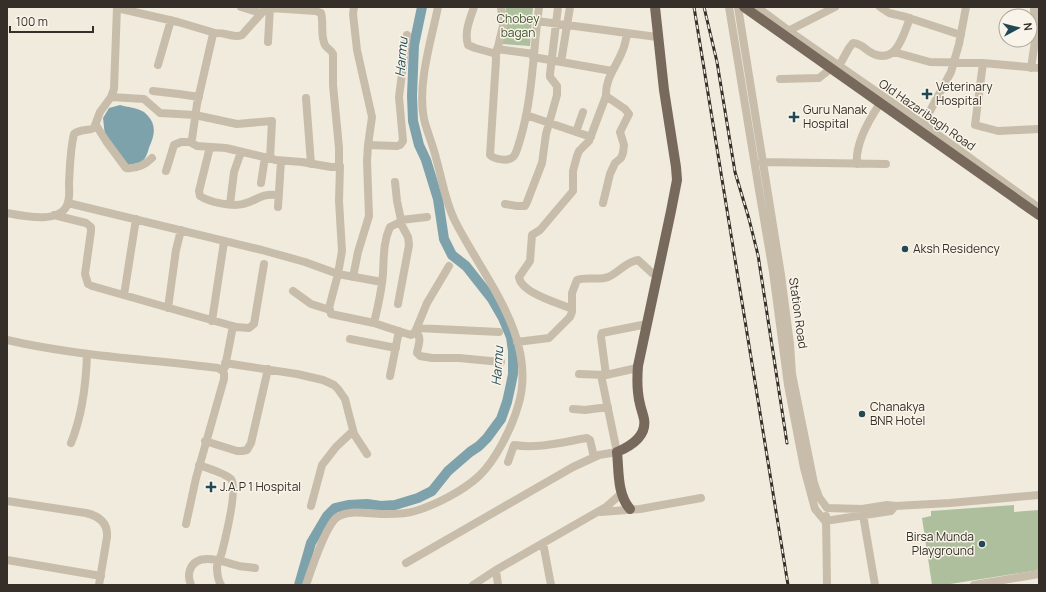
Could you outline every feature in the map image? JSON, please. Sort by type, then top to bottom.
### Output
[{"type":"main road","points":[[630,509],[624,502],[617,452],[642,434],[644,428],[644,419],[639,402],[637,375],[677,180],[664,90],[655,7]]},
{"type":"main road","points":[[744,7],[1039,216]]},
{"type":"main road","name":"Old Hazaribagh Road","points":[[752,7],[799,42],[1039,209]]},
{"type":"street","points":[[7,213],[42,218],[54,215],[64,209],[68,203],[70,158],[74,134],[77,131],[92,129],[96,125],[101,109],[111,97],[114,85],[117,7],[172,20],[214,33],[239,36],[244,33],[267,9]]},
{"type":"street","points":[[241,7],[321,11],[324,43],[333,54],[333,85],[340,166],[339,201],[342,247],[330,310]]},
{"type":"street","points":[[353,277],[358,252],[370,210],[367,161],[372,117],[357,50],[354,7]]},
{"type":"street","points":[[306,585],[321,546],[336,518],[357,512],[378,515],[416,511],[453,494],[480,475],[502,442],[515,414],[523,388],[523,364],[517,342],[503,305],[454,219],[443,187],[436,157],[424,119],[422,91],[438,7]]},
{"type":"street","points":[[474,7],[466,37],[468,45],[497,52],[534,56],[612,71]]},
{"type":"street","points":[[501,7],[503,26],[497,52],[493,129],[490,152],[492,156],[508,159],[514,156],[522,134],[530,98],[539,7]]},
{"type":"street","points":[[505,204],[525,206],[528,202],[542,163],[557,91],[555,83],[550,77],[558,7]]},
{"type":"street","points":[[561,62],[570,7]]},
{"type":"street","points":[[730,7],[773,272],[788,385],[804,468],[815,509],[826,521]]},
{"type":"street","points":[[739,7],[1039,216]]},
{"type":"street","name":"Station Road","points":[[739,7],[790,344],[792,374],[814,483],[819,498],[827,508]]},
{"type":"street","points":[[757,7],[788,31],[923,124],[1039,209]]},
{"type":"street","points":[[788,31],[835,7]]},
{"type":"street","points":[[880,7],[889,13],[910,18],[961,35]]},
{"type":"street","points":[[923,124],[948,78],[961,35],[966,7]]},
{"type":"street","points":[[894,52],[930,62],[954,61],[1035,68],[1034,7]]},
{"type":"street","points":[[267,9],[268,42]]},
{"type":"street","points":[[839,66],[849,48],[854,43],[859,44],[870,52],[881,56],[886,56],[894,52],[902,39],[910,18]]},
{"type":"street","points":[[158,66],[172,20]]},
{"type":"street","points":[[537,21],[658,37]]},
{"type":"street","points":[[190,142],[192,139],[199,97],[214,33]]},
{"type":"street","points":[[572,309],[528,290],[520,281],[519,277],[530,261],[532,235],[540,230],[573,191],[573,171],[577,156],[587,144],[606,96],[607,86],[612,71],[623,50],[628,33]]},
{"type":"street","points":[[368,145],[397,146],[403,141],[400,96],[407,35]]},
{"type":"street","points":[[983,63],[975,125],[998,131],[1039,129]]},
{"type":"street","points":[[780,79],[819,78],[829,70]]},
{"type":"street","points":[[153,91],[199,97]]},
{"type":"street","points":[[603,203],[610,174],[615,163],[621,158],[623,153],[624,145],[620,132],[629,114],[625,109],[606,96]]},
{"type":"street","points":[[111,97],[144,99],[160,113],[196,115],[237,124],[272,121],[268,158],[261,183]]},
{"type":"street","points":[[306,98],[311,164]]},
{"type":"street","points":[[857,164],[856,156],[858,148],[870,119],[879,105]]},
{"type":"street","points":[[576,132],[583,112]]},
{"type":"street","points":[[526,115],[549,124],[590,136]]},
{"type":"street","points":[[96,125],[126,168],[145,165],[152,158]]},
{"type":"street","points":[[166,172],[174,145],[181,142],[190,142],[197,146],[226,148],[282,161],[335,168],[340,166]]},
{"type":"street","points":[[210,147],[199,194],[202,198],[230,204],[244,204],[263,195],[278,195]]},
{"type":"street","points":[[230,204],[232,182],[241,152]]},
{"type":"street","points":[[278,207],[282,161]]},
{"type":"street","points":[[762,162],[886,164]]},
{"type":"street","points":[[395,182],[400,221],[408,237],[409,245],[398,304]]},
{"type":"street","points":[[68,203],[295,259],[338,274],[382,282]]},
{"type":"street","points":[[54,215],[86,223],[91,227],[85,274],[88,284],[233,326],[249,328],[254,324],[264,264]]},
{"type":"street","points":[[374,323],[382,282],[383,256],[386,237],[390,227],[400,221],[427,217]]},
{"type":"street","points":[[124,295],[136,219]]},
{"type":"street","points":[[168,308],[176,250],[181,230]]},
{"type":"street","points":[[212,321],[224,242]]},
{"type":"street","points":[[517,342],[549,338],[570,317],[572,309],[572,293],[576,282],[580,279],[606,278],[634,260],[638,260],[652,273],[658,274]]},
{"type":"street","points":[[293,291],[311,304],[330,310],[331,314],[374,323],[410,335],[416,330],[427,303],[449,266]]},
{"type":"street","points":[[406,563],[573,467],[594,457],[617,452],[608,407],[601,336],[602,333],[647,324]]},
{"type":"street","points":[[186,524],[190,500],[205,441],[224,379],[225,363],[233,326]]},
{"type":"street","points":[[416,330],[499,332]]},
{"type":"street","points":[[416,330],[419,337],[417,353],[420,356],[501,362]]},
{"type":"street","points":[[390,376],[399,331]]},
{"type":"street","points":[[350,338],[396,348]]},
{"type":"street","points":[[7,343],[7,340],[87,354],[218,368],[224,372]]},
{"type":"street","points":[[71,443],[86,381],[87,354]]},
{"type":"street","points":[[225,363],[268,369],[323,380],[334,385],[345,399],[353,431],[367,454]]},
{"type":"street","points":[[578,374],[604,375],[638,368]]},
{"type":"street","points":[[205,441],[236,450],[247,450],[251,443],[268,369]]},
{"type":"street","points":[[573,409],[585,410],[608,407]]},
{"type":"street","points":[[311,506],[322,465],[336,447],[353,431]]},
{"type":"street","points":[[508,462],[514,445],[540,446],[587,438],[590,440],[594,457]]},
{"type":"street","points":[[199,465],[228,476],[232,483],[232,504],[224,544],[217,567],[221,585]]},
{"type":"street","points":[[473,585],[496,570],[599,512],[622,493]]},
{"type":"street","points":[[827,585],[827,508],[862,512],[891,511],[895,506],[1039,496]]},
{"type":"street","points":[[599,512],[640,509],[701,498]]},
{"type":"street","points":[[7,500],[91,514],[104,523],[108,532],[100,581],[7,560]]},
{"type":"street","points":[[826,521],[862,512]]},
{"type":"street","points":[[862,512],[875,585]]},
{"type":"street","points":[[543,544],[551,585]]},
{"type":"street","points":[[191,585],[189,574],[194,564],[205,559],[219,560],[254,568]]},
{"type":"street","points":[[496,570],[498,585]]},
{"type":"street","points":[[974,585],[1039,574]]},
{"type":"green space","name":"Chobey bagan","points":[[506,7],[533,7],[530,46],[501,44]]},
{"type":"green space","name":"Birsa Munda Playground","points":[[1014,505],[1014,512],[1039,510],[1039,570],[944,585],[932,585],[922,518],[931,516],[931,511]]},
{"type":"water","points":[[120,105],[144,112],[148,115],[154,126],[153,139],[147,155],[142,162],[125,166],[105,136],[103,118],[109,108]]},
{"type":"waterway","name":"Harmu","points":[[299,585],[311,543],[327,516],[335,508],[348,505],[367,504],[381,506],[395,505],[418,498],[432,491],[448,471],[487,438],[501,419],[511,384],[513,374],[513,351],[511,337],[503,318],[492,299],[466,266],[452,255],[444,239],[438,199],[426,160],[419,145],[413,121],[412,96],[414,45],[422,7]]},
{"type":"railway","points":[[694,7],[788,585]]},
{"type":"railway","points":[[704,7],[717,62],[735,172],[758,255],[787,443]]},
{"type":"place","name":"Veterinary Hospital","points":[[927,94]]},
{"type":"place","name":"Guru Nanak Hospital","points":[[794,117]]},
{"type":"place","name":"Aksh Residency","points":[[905,249]]},
{"type":"place","name":"Chanakya BNR Hotel","points":[[862,414]]},
{"type":"place","name":"J.A.P 1 Hospital","points":[[211,487]]},
{"type":"place","name":"Birsa Munda Playground","points":[[982,544]]}]
